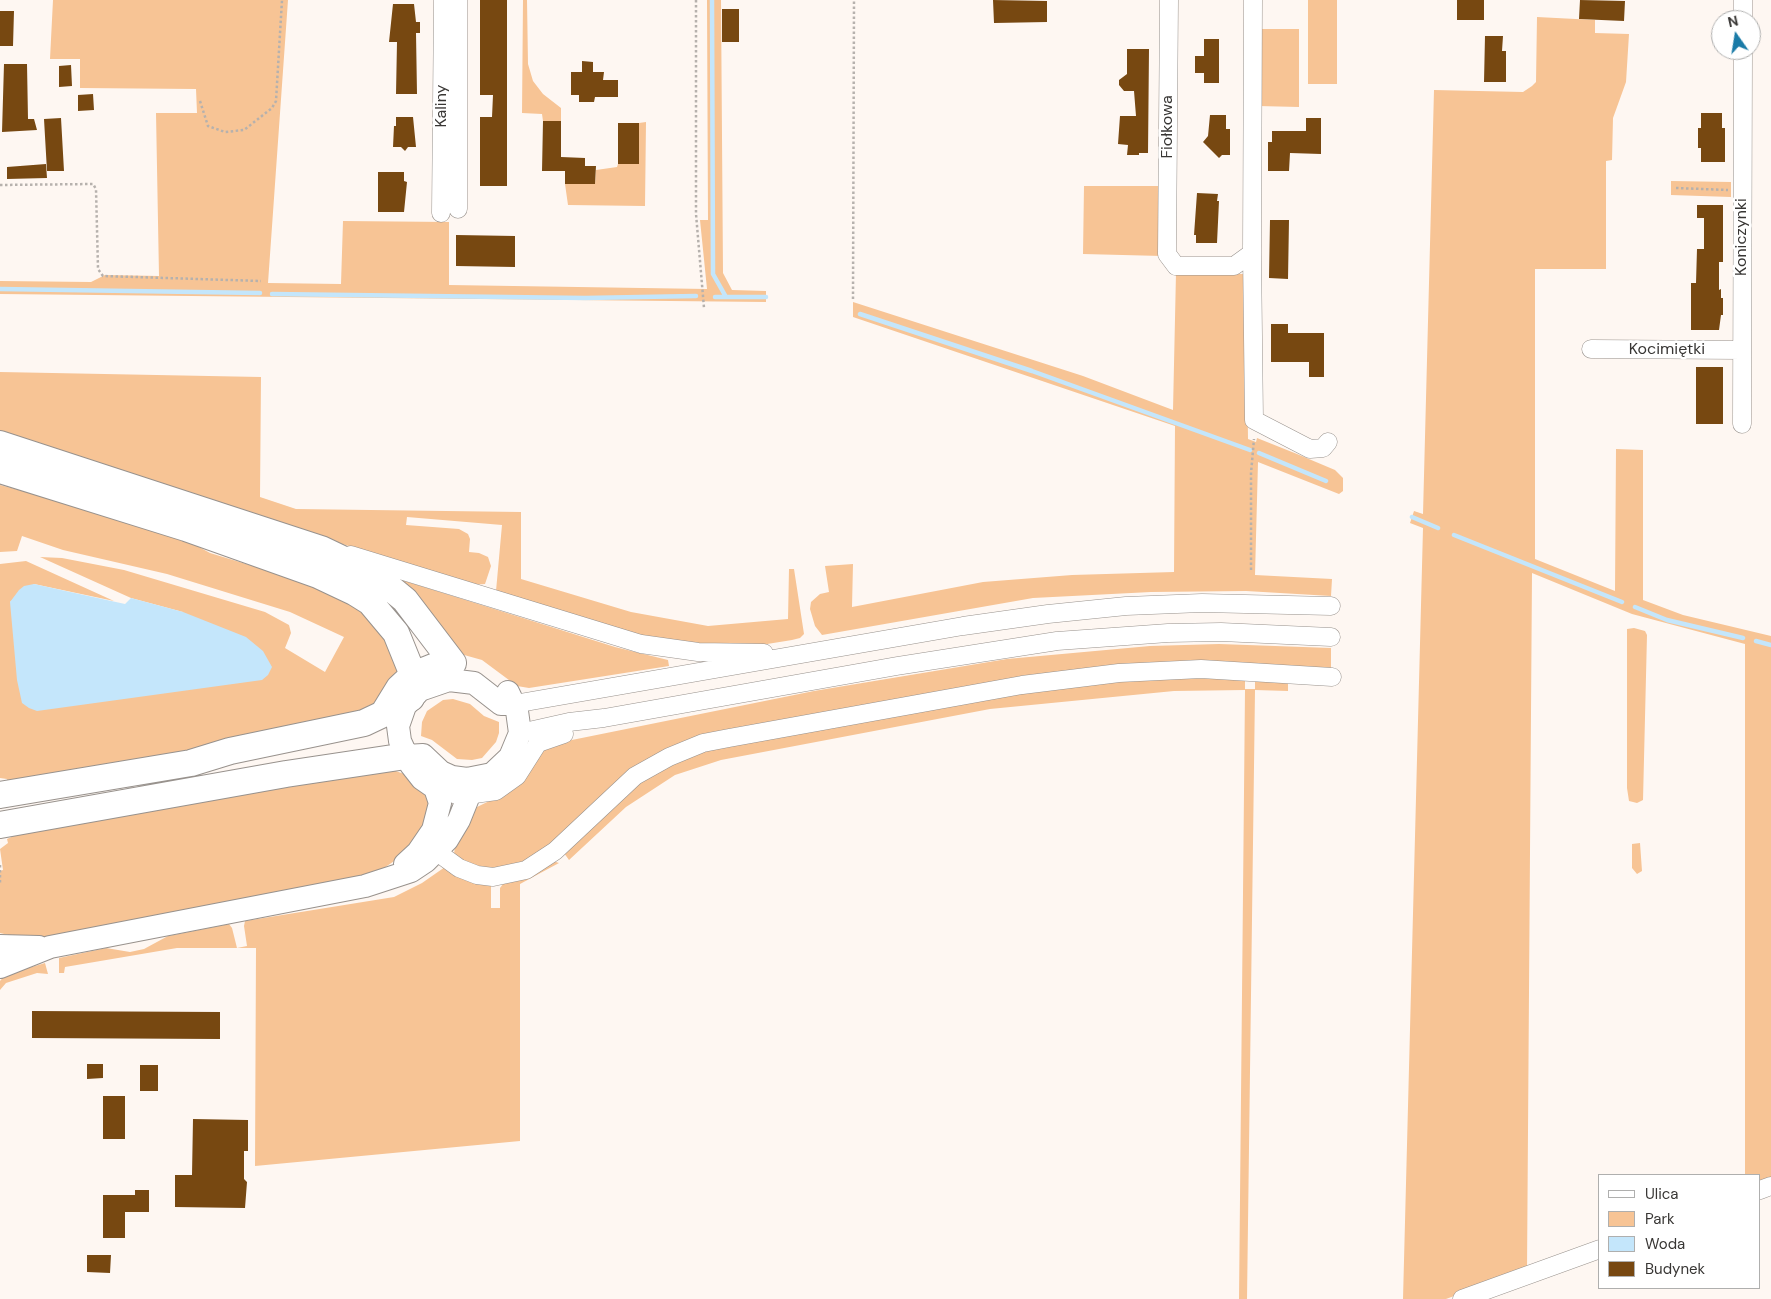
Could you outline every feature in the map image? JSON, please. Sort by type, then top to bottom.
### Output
[{"type":"highway","points":[[0,444],[321,549],[377,577],[397,592],[413,609],[453,663],[438,665],[412,686],[399,688],[383,714],[373,721],[230,751],[191,763],[0,795]]},
{"type":"highway","points":[[0,470],[186,528],[337,583],[370,602],[396,633],[412,686]]},
{"type":"highway","points":[[191,763],[206,765],[398,726]]},
{"type":"highway","points":[[0,825],[286,774],[406,756]]},
{"type":"main road","points":[[0,967],[50,947],[365,886],[418,867],[437,852],[451,835],[472,787],[504,764],[515,749],[520,733],[514,704],[506,689],[493,677],[472,666],[453,663]]},
{"type":"main road","points":[[387,878],[418,852],[433,830],[440,804],[435,788],[415,772],[406,756],[398,726],[412,686],[457,680],[474,683],[502,704],[514,704]]},
{"type":"main road","points":[[406,756],[423,755],[446,775],[461,779],[472,787]]},
{"type":"main road","points":[[0,946],[50,947]]},
{"type":"street","name":"Kaliny","points":[[443,0],[450,211],[458,0]]},
{"type":"street","name":"Fiołkowa","points":[[1168,0],[1167,254],[1176,266],[1234,266],[1252,253]]},
{"type":"street","points":[[1253,0],[1252,253],[1254,420],[1310,449],[1323,448],[1328,442]]},
{"type":"street","name":"Koniczynki","points":[[1742,60],[1742,424]]},
{"type":"street","name":"Kocimiętki","points":[[1591,349],[1742,350]]},
{"type":"street","points":[[321,549],[380,562],[641,644],[698,652],[814,653]]},
{"type":"street","points":[[514,704],[1006,619],[1126,606],[1202,603],[1331,606]]},
{"type":"street","points":[[520,733],[569,722],[604,718],[897,666],[1058,641],[1204,633],[1331,637]]},
{"type":"street","points":[[437,852],[459,868],[477,875],[493,877],[526,870],[555,851],[635,776],[669,757],[712,742],[1074,677],[1160,670],[1250,680],[1332,677]]},
{"type":"street","points":[[435,788],[452,794],[472,787],[486,794],[503,788],[517,776],[536,746],[544,739],[577,731],[604,718]]},
{"type":"street","points":[[1462,1299],[1598,1250]]},
{"type":"path","points":[[200,101],[208,126],[225,132],[244,130],[272,108],[276,101],[282,0]]},
{"type":"path","points":[[696,0],[696,214],[704,308]]},
{"type":"path","points":[[853,299],[854,0]]},
{"type":"path","points":[[0,185],[93,184],[96,189],[98,270],[103,276],[261,281]]},
{"type":"path","points":[[1676,188],[1742,190]]},
{"type":"path","points":[[1250,570],[1254,420]]},
{"type":"path","points":[[0,865],[0,884]]},
{"type":"green space","points":[[53,0],[288,0],[268,283],[341,284],[343,221],[449,222],[449,285],[707,289],[700,220],[708,220],[707,0],[721,0],[723,273],[732,290],[766,291],[766,302],[0,294],[0,281],[91,282],[105,275],[159,276],[156,113],[197,113],[196,89],[80,88],[80,59],[50,59]]},
{"type":"green space","points":[[523,0],[527,0],[528,64],[533,81],[543,94],[561,108],[561,121],[543,121],[542,114],[522,113]]},
{"type":"green space","points":[[1308,0],[1337,0],[1337,84],[1308,84]]},
{"type":"green space","points":[[1537,17],[1595,20],[1595,33],[1629,34],[1626,82],[1613,118],[1612,160],[1606,161],[1606,269],[1535,269],[1535,559],[1615,591],[1616,449],[1643,450],[1643,600],[1683,615],[1771,636],[1771,1181],[1761,1185],[1761,1174],[1745,1174],[1745,644],[1632,614],[1532,573],[1527,1269],[1446,1299],[1403,1299],[1423,528],[1410,523],[1414,511],[1423,514],[1434,90],[1523,92],[1536,82]]},
{"type":"green space","points":[[1258,29],[1299,29],[1299,107],[1258,106]]},
{"type":"green space","points":[[646,122],[645,206],[568,205],[565,184],[595,184],[596,170],[617,167],[618,164],[639,164],[639,123]]},
{"type":"green space","points":[[1671,181],[1731,182],[1731,197],[1671,195]]},
{"type":"green space","points":[[1084,186],[1162,186],[1162,256],[1083,254]]},
{"type":"green space","points":[[1176,273],[1243,274],[1246,281],[1248,439],[1256,442],[1257,438],[1297,454],[1335,470],[1343,478],[1343,491],[1339,494],[1258,462],[1255,575],[1332,579],[1331,596],[1246,591],[1151,592],[1033,598],[822,635],[815,626],[810,609],[811,602],[820,594],[829,592],[825,566],[853,564],[852,607],[983,582],[1072,575],[1174,572],[1175,426],[853,317],[853,302],[1083,376],[1173,410]]},
{"type":"green space","points":[[0,372],[261,377],[260,497],[296,509],[521,512],[521,579],[631,612],[708,626],[788,619],[789,569],[794,569],[804,634],[800,638],[761,645],[723,646],[644,638],[496,591],[502,525],[407,517],[406,525],[459,529],[468,534],[470,539],[469,552],[479,553],[488,557],[491,566],[485,584],[470,585],[0,434]]},
{"type":"green space","points":[[0,485],[168,530],[210,553],[325,588],[352,602],[385,635],[400,671],[375,709],[157,758],[8,783],[7,779],[0,778],[0,564],[26,561],[114,601],[34,584],[10,602],[183,612],[131,598],[40,557],[62,558],[124,570],[265,612],[289,625],[291,633],[285,648],[325,672],[344,637],[290,612],[167,574],[63,550],[22,536],[17,551],[0,552]]},
{"type":"green space","points":[[402,580],[615,647],[668,660],[669,666],[529,688],[517,686],[482,660],[457,653],[399,583]]},
{"type":"green space","points":[[1634,628],[1645,631],[1647,635],[1643,800],[1637,803],[1629,801],[1627,788],[1627,629]]},
{"type":"green space","points":[[1219,644],[1331,648],[1331,672],[1228,665],[702,738],[530,862],[485,871],[456,857],[454,854],[455,846],[477,807],[516,788],[526,778],[544,749],[557,743],[814,691],[1007,659],[1150,646]]},
{"type":"green space","points":[[1241,676],[1245,680],[1245,689],[1255,689],[1255,679],[1288,682],[1288,691],[1255,690],[1247,1299],[1239,1299],[1245,690],[1174,691],[990,709],[721,760],[675,775],[626,807],[569,860],[564,853],[634,783],[689,754],[1090,681]]},
{"type":"green space","points":[[453,699],[470,704],[484,716],[499,722],[499,733],[496,742],[482,758],[472,760],[457,759],[432,740],[421,736],[422,722],[427,711],[443,700]]},
{"type":"green space","points":[[390,769],[407,775],[424,792],[430,802],[429,818],[403,855],[384,868],[361,876],[51,938],[17,937],[0,933],[0,871],[3,870],[0,849],[8,843],[7,839],[29,829]]},
{"type":"green space","points":[[1640,843],[1642,871],[1637,874],[1632,868],[1632,844]]},
{"type":"green space","points":[[553,861],[559,863],[520,884],[520,1141],[255,1166],[256,948],[237,948],[247,946],[245,921],[394,897],[422,883],[445,867],[491,885],[491,908],[500,908],[500,888],[503,884]]},
{"type":"green space","points":[[229,924],[232,928],[237,948],[177,948],[65,967],[64,973],[59,973],[59,958],[106,948],[130,952],[144,949],[168,936]]},
{"type":"green space","points":[[45,963],[48,974],[37,973],[6,983],[0,990],[0,981],[5,975]]},
{"type":"water","points":[[34,584],[125,604],[131,598],[183,612],[246,637],[263,651],[272,667],[268,675],[262,680],[37,711],[22,703],[17,680],[10,602],[24,586]]},
{"type":"building","points":[[480,0],[507,0],[507,186],[480,186],[480,117],[492,117],[493,95],[480,95]]},
{"type":"building","points":[[993,0],[1047,1],[1047,22],[994,23]]},
{"type":"building","points":[[1457,0],[1484,0],[1484,20],[1457,20]]},
{"type":"building","points":[[1580,0],[1625,1],[1624,21],[1579,19]]},
{"type":"building","points":[[393,4],[414,4],[416,22],[420,22],[420,33],[416,33],[417,94],[396,94],[397,42],[389,42]]},
{"type":"building","points":[[722,9],[739,9],[739,42],[722,42]]},
{"type":"building","points":[[0,11],[14,11],[13,46],[0,46]]},
{"type":"building","points":[[1485,36],[1503,36],[1502,51],[1506,51],[1506,82],[1484,82]]},
{"type":"building","points":[[1204,39],[1219,39],[1219,83],[1204,83],[1204,73],[1195,73],[1195,56],[1204,56]]},
{"type":"building","points":[[1127,49],[1149,49],[1148,153],[1139,153],[1139,155],[1127,155],[1128,145],[1118,144],[1120,116],[1136,116],[1134,91],[1124,91],[1119,85],[1119,80],[1127,74]]},
{"type":"building","points":[[582,61],[593,62],[593,72],[604,72],[603,80],[618,80],[618,97],[595,97],[594,102],[579,102],[579,95],[571,95],[571,72],[582,72]]},
{"type":"building","points":[[4,64],[27,64],[28,119],[34,119],[37,130],[2,132]]},
{"type":"building","points":[[71,65],[72,86],[59,87],[59,66]]},
{"type":"building","points":[[93,94],[94,110],[78,111],[78,95]]},
{"type":"building","points":[[1701,113],[1722,113],[1722,128],[1725,128],[1725,162],[1701,162],[1701,148],[1698,148],[1698,128],[1701,128]]},
{"type":"building","points":[[1210,115],[1226,115],[1226,129],[1230,129],[1230,155],[1222,155],[1219,158],[1203,142],[1208,136]]},
{"type":"building","points":[[396,117],[413,117],[416,147],[408,147],[405,151],[401,147],[393,147]]},
{"type":"building","points":[[61,118],[64,171],[47,171],[44,119]]},
{"type":"building","points":[[1306,118],[1321,118],[1321,154],[1290,153],[1289,171],[1268,171],[1268,142],[1272,142],[1272,131],[1306,131]]},
{"type":"building","points":[[543,121],[561,121],[561,157],[585,158],[585,166],[596,166],[595,184],[565,184],[565,171],[542,171]]},
{"type":"building","points":[[618,123],[639,123],[639,164],[618,164]]},
{"type":"building","points":[[46,164],[47,178],[7,179],[7,167]]},
{"type":"building","points":[[378,172],[404,172],[404,181],[407,182],[404,212],[378,212]]},
{"type":"building","points":[[1197,193],[1218,194],[1217,243],[1196,243],[1196,235],[1194,235]]},
{"type":"building","points":[[1697,205],[1723,205],[1723,262],[1719,262],[1719,290],[1721,289],[1721,298],[1723,298],[1723,315],[1721,315],[1719,330],[1691,330],[1691,283],[1696,283],[1697,249],[1704,249],[1704,218],[1697,218]]},
{"type":"building","points":[[1270,220],[1289,220],[1288,279],[1269,278]]},
{"type":"building","points":[[456,235],[515,236],[515,267],[456,266]]},
{"type":"building","points":[[1271,324],[1288,324],[1288,333],[1324,333],[1324,377],[1309,377],[1309,362],[1271,362]]},
{"type":"building","points":[[1696,367],[1723,367],[1723,424],[1696,424]]},
{"type":"building","points":[[32,1011],[220,1012],[220,1039],[32,1038]]},
{"type":"building","points":[[87,1064],[103,1064],[103,1078],[87,1079]]},
{"type":"building","points":[[140,1065],[158,1065],[158,1091],[140,1091]]},
{"type":"building","points":[[103,1096],[125,1096],[125,1139],[103,1139]]},
{"type":"building","points":[[193,1119],[248,1120],[248,1151],[244,1151],[244,1179],[247,1182],[245,1208],[175,1207],[175,1175],[192,1175]]},
{"type":"building","points":[[135,1190],[149,1190],[149,1212],[125,1212],[125,1238],[103,1238],[103,1195],[135,1195]]},
{"type":"building","points":[[87,1255],[111,1255],[110,1273],[87,1272]]},
{"type":"waterway","points":[[712,0],[713,274],[726,297]]},
{"type":"waterway","points":[[0,289],[260,293]]},
{"type":"waterway","points":[[272,294],[585,298],[696,296]]},
{"type":"waterway","points":[[715,297],[766,297]]},
{"type":"waterway","points":[[860,314],[1032,371],[1250,450]]},
{"type":"waterway","points":[[1259,453],[1326,481]]},
{"type":"waterway","points":[[1412,517],[1438,528]]},
{"type":"waterway","points":[[1454,535],[1622,602]]},
{"type":"waterway","points":[[1635,607],[1667,620],[1743,638]]},
{"type":"waterway","points":[[1756,641],[1771,645]]}]
